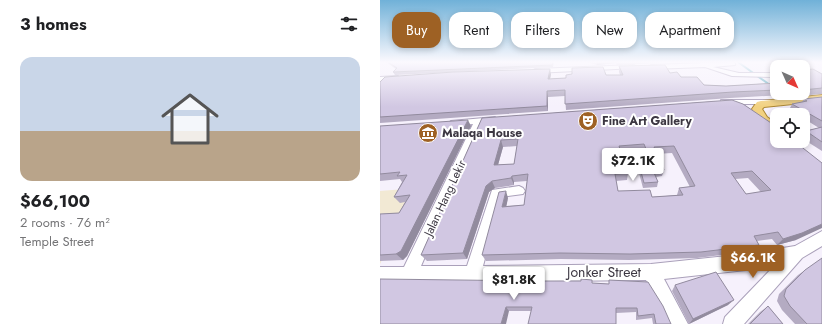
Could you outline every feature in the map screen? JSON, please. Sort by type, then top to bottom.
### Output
[{"type":"main road","points":[[763,119],[757,109],[761,104],[822,98]]},
{"type":"main road","points":[[730,102],[745,107],[770,124]]},
{"type":"street","points":[[380,79],[403,77]]},
{"type":"street","points":[[712,103],[770,102]]},
{"type":"street","points":[[441,124],[503,119]]},
{"type":"street","name":"Jalan Hang Lekir","points":[[409,274],[479,121]]},
{"type":"street","points":[[473,273],[496,193],[519,191]]},
{"type":"street","name":"Jonker Street","points":[[380,275],[651,272],[746,262],[797,253],[822,238]]},
{"type":"street","points":[[732,324],[797,253]]},
{"type":"street","points":[[651,272],[679,324]]},
{"type":"shaded area","points":[[417,188],[380,264],[380,191]]},
{"type":"building","points":[[385,77],[548,77],[548,79],[566,77],[697,77],[704,85],[726,86],[770,83],[770,90],[565,104],[565,90],[547,91],[547,106],[380,117],[380,82]]},
{"type":"building","points":[[810,77],[822,77],[822,88],[810,89]]},
{"type":"building","points":[[822,97],[822,121],[810,114],[810,108],[799,108],[792,104],[807,101],[806,100],[810,100],[810,98]]},
{"type":"building","points":[[732,100],[743,104],[770,122],[770,148],[803,148],[822,163],[822,224],[802,233],[783,239],[778,232],[754,236],[759,245],[701,252],[482,255],[499,192],[506,191],[502,207],[524,205],[528,174],[492,181],[486,186],[463,253],[421,255],[482,118]],"holes":[[[518,139],[514,164],[494,165],[501,140]],[[644,144],[655,171],[664,170],[654,147],[674,146],[695,186],[679,188],[683,195],[652,197],[650,190],[618,191],[615,174],[628,173],[619,146]],[[752,171],[771,190],[746,194],[731,173]]]},
{"type":"building","points":[[468,120],[401,251],[396,254],[380,255],[380,214],[399,213],[410,195],[394,197],[407,175],[397,176],[400,172],[380,174],[380,126]]},
{"type":"building","points":[[822,127],[822,142],[810,134],[810,130]]},
{"type":"building","points":[[640,168],[652,168],[658,182],[644,183]]},
{"type":"building","points":[[822,258],[822,324],[807,324],[790,306],[784,296],[786,289],[805,270]]},
{"type":"building","points":[[716,272],[734,300],[693,319],[675,285]]},
{"type":"building","points":[[380,279],[581,281],[581,279],[592,280],[592,283],[609,284],[609,280],[648,282],[663,306],[671,324],[656,324],[654,314],[638,316],[637,308],[616,308],[616,324],[528,324],[532,307],[506,307],[501,324],[380,324]]},
{"type":"building","points":[[768,306],[783,324],[750,324]]},
{"type":"waterway","points":[[759,77],[770,85]]},
{"type":"place","name":"Fine Art Gallery","points":[[588,121]]},
{"type":"place","name":"Malaqa House","points":[[428,133]]}]
